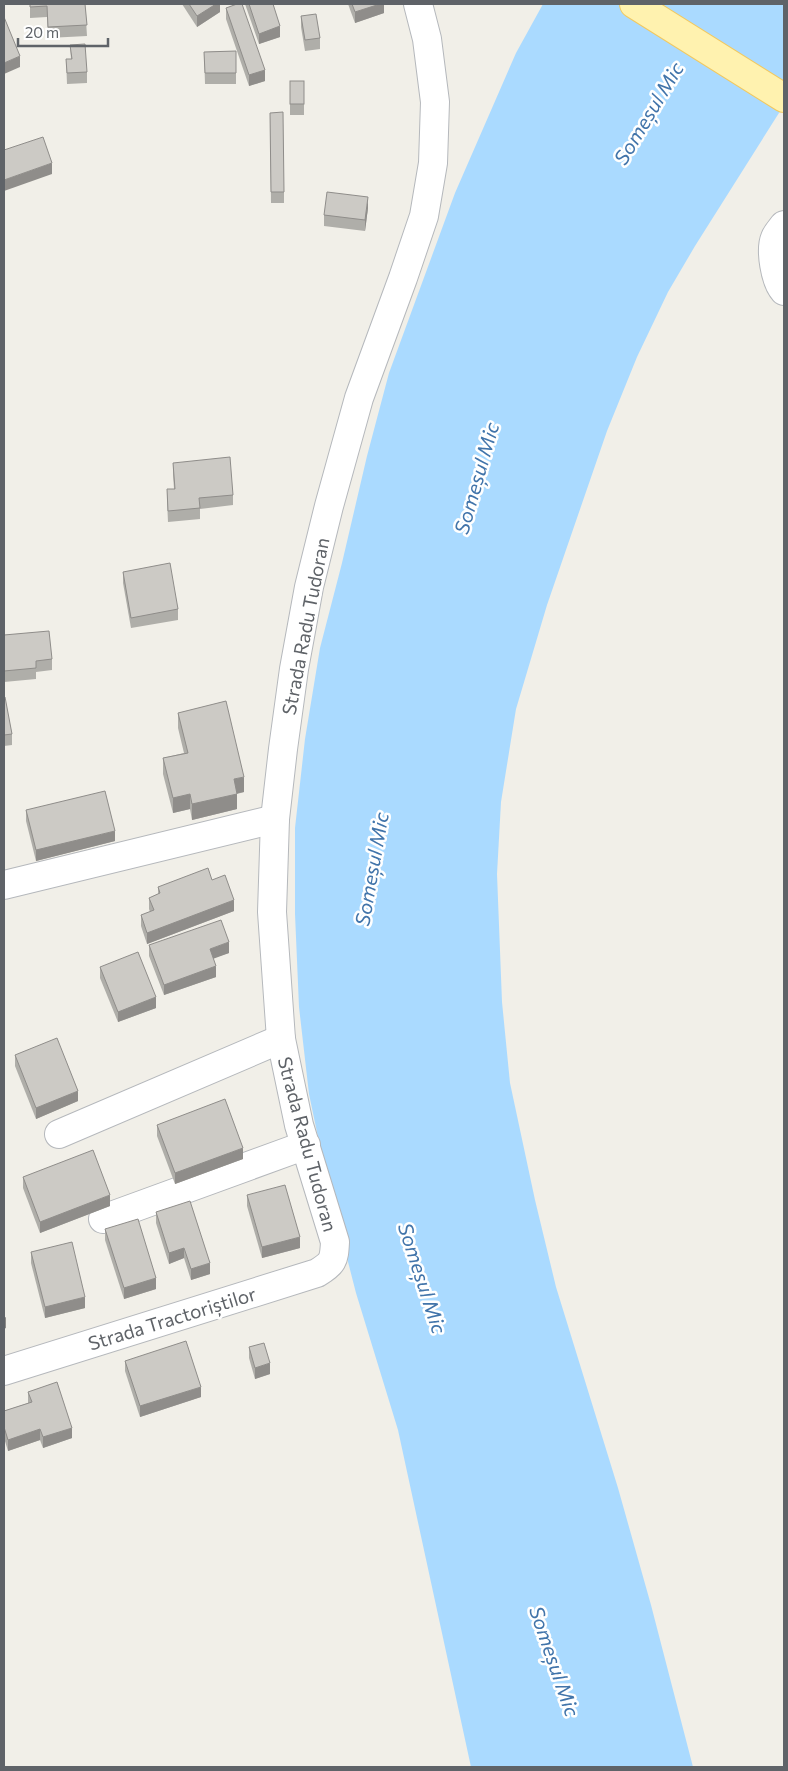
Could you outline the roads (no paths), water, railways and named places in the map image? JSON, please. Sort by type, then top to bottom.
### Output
[{"type":"main road","points":[[634,4],[784,98]]},
{"type":"street","name":"Strada Radu Tudoran","points":[[334,1258],[335,1242],[288,1080],[281,1039],[272,912],[276,819],[294,669],[313,569],[359,398],[404,278],[424,216],[433,163],[435,102],[427,39],[418,4]]},
{"type":"street","points":[[784,225],[774,238],[773,262],[780,286],[784,291]]},
{"type":"street","points":[[4,885],[276,819]]},
{"type":"street","points":[[59,1134],[281,1039]]},
{"type":"street","points":[[103,1219],[306,1146]]},
{"type":"street","name":"Strada Tractoriștilor","points":[[4,1371],[317,1273],[330,1265],[334,1258]]},
{"type":"water","name":"Someșul Mic","points":[[543,4],[784,4],[784,105],[668,292],[637,357],[607,431],[547,605],[516,709],[501,802],[497,874],[502,1002],[510,1083],[535,1200],[556,1287],[618,1488],[693,1767],[471,1767],[398,1430],[356,1293],[327,1180],[309,1094],[299,1007],[295,914],[295,828],[305,739],[320,648],[389,373],[455,193],[516,53]]}]
